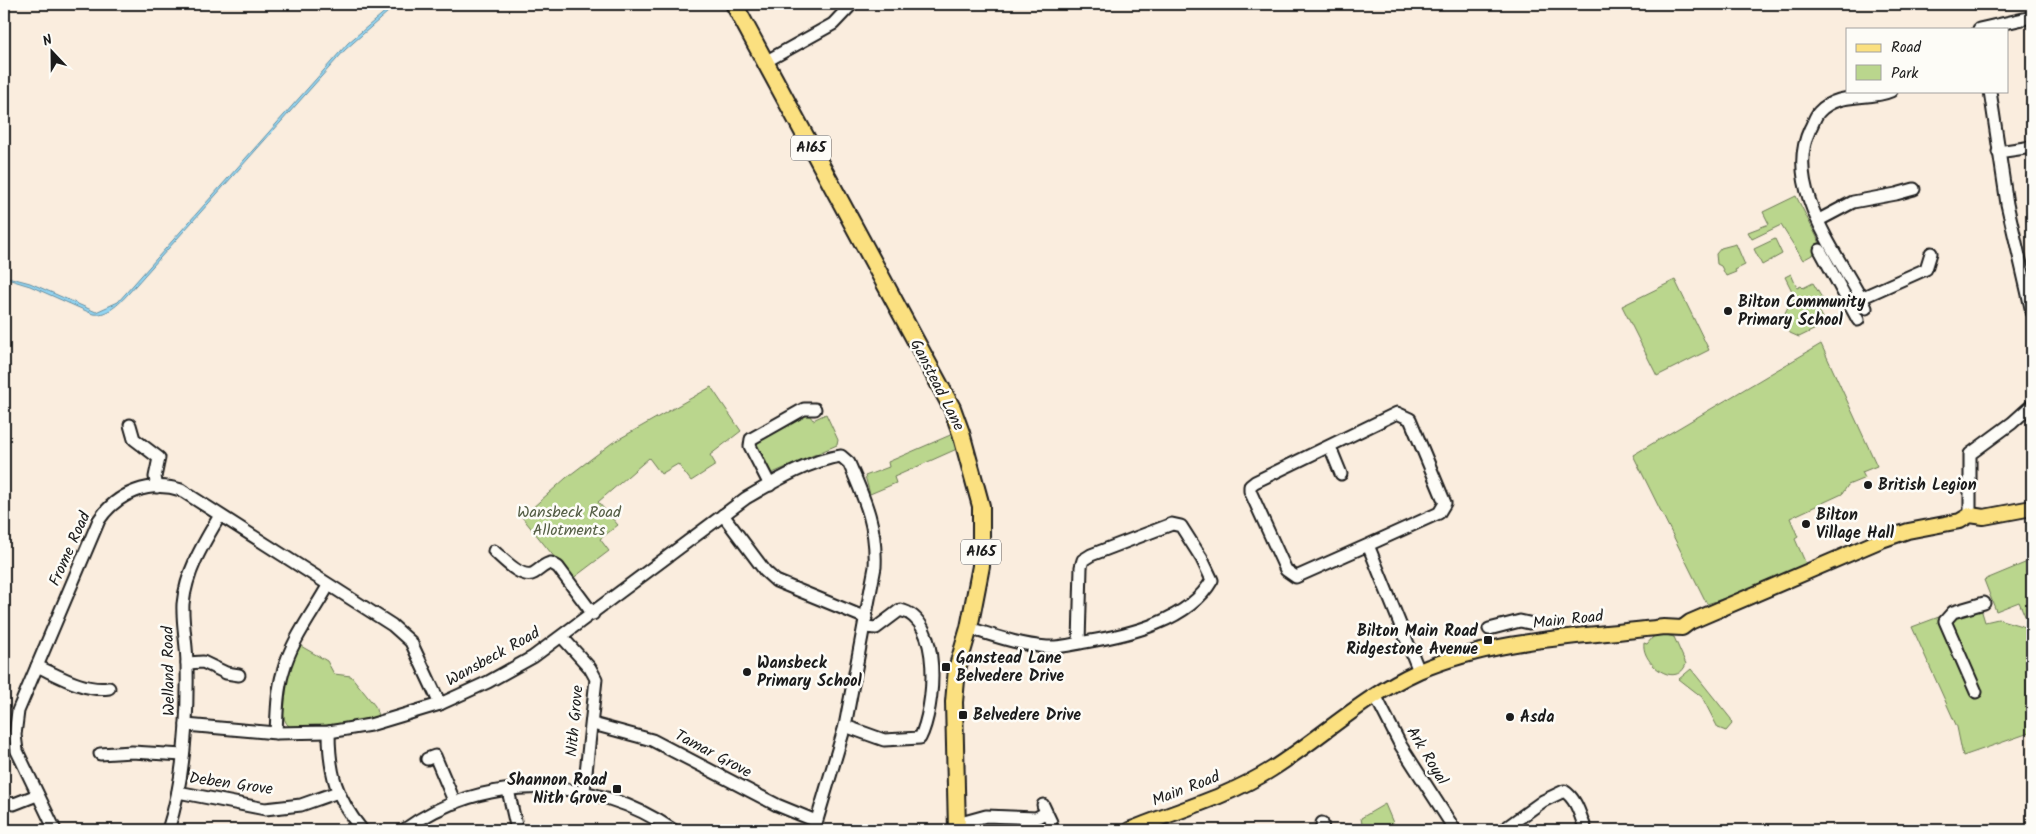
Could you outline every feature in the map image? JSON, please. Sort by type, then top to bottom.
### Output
[{"type":"highway","name":"Ganstead Lane","points":[[734,4],[952,408],[961,433],[981,506],[981,566],[969,628],[957,669],[954,702],[957,827]]},
{"type":"main road","name":"Main Road","points":[[1129,830],[1257,778],[1375,695],[1419,672],[1459,657],[1506,645],[1664,626],[1682,628],[1690,622],[1878,540],[1908,531],[1960,521],[1970,515],[1984,517],[2032,508]]},
{"type":"street","points":[[765,62],[833,24],[852,4]]},
{"type":"street","points":[[1983,28],[2032,17]]},
{"type":"street","points":[[1866,308],[1806,192],[1802,157],[1807,135],[1819,112],[1838,100],[1889,92]]},
{"type":"street","points":[[1990,92],[2007,204],[2032,312]]},
{"type":"street","points":[[1998,152],[2032,147]]},
{"type":"street","points":[[1819,220],[1854,202],[1911,193]]},
{"type":"street","points":[[1820,250],[1858,320]]},
{"type":"street","points":[[1861,298],[1929,270],[1931,253]]},
{"type":"street","points":[[1970,515],[1970,454],[2012,423],[2032,405]]},
{"type":"street","points":[[770,484],[750,446],[751,438],[804,410],[815,409]]},
{"type":"street","points":[[1397,413],[1410,419],[1445,502],[1439,513],[1368,545],[1296,577],[1286,570],[1250,491],[1250,486],[1397,413]]},
{"type":"street","points":[[130,425],[134,439],[159,458],[155,476],[157,487]]},
{"type":"street","points":[[1330,447],[1342,477]]},
{"type":"street","name":"Wansbeck Road","points":[[186,725],[276,733],[329,732],[370,725],[440,704],[514,668],[562,637],[723,515],[770,484],[829,458],[841,456],[849,462],[872,522],[876,543],[875,567],[845,726],[815,826]]},
{"type":"street","name":"Frome Road","points":[[55,830],[17,751],[15,736],[18,711],[99,520],[110,505],[122,497],[157,487],[168,486],[181,490],[220,517],[392,625],[411,642],[440,704]]},
{"type":"street","points":[[723,515],[765,572],[776,581],[876,628],[900,610],[909,612],[926,633],[932,678],[924,728],[920,738],[884,740],[845,726]]},
{"type":"street","name":"Welland Road","points":[[168,830],[178,792],[186,725],[187,664],[183,603],[198,551],[220,517]]},
{"type":"street","points":[[969,628],[1017,643],[1049,647],[1079,644],[1120,636],[1167,620],[1205,592],[1212,580],[1202,559],[1181,526],[1172,524],[1091,555],[1083,560],[1081,566],[1079,644]]},
{"type":"street","points":[[1368,545],[1419,672]]},
{"type":"street","points":[[494,551],[520,572],[528,575],[534,574],[546,564],[551,563],[558,567],[593,614]]},
{"type":"street","points":[[276,733],[278,696],[283,671],[290,652],[328,586]]},
{"type":"street","points":[[1976,692],[1946,621],[1952,612],[1984,603]]},
{"type":"street","name":"Main Road","points":[[1489,628],[1520,621],[1529,623]]},
{"type":"street","name":"Nith Grove","points":[[562,637],[590,668],[596,679],[593,724],[584,791]]},
{"type":"street","points":[[187,664],[204,662],[226,673],[239,675]]},
{"type":"street","points":[[37,666],[87,687],[99,690],[110,688]]},
{"type":"street","name":"Ark Royal","points":[[1375,695],[1401,746],[1455,830]]},
{"type":"street","name":"Tamar Grove","points":[[593,724],[652,740],[815,826]]},
{"type":"street","points":[[329,732],[329,759],[338,792],[344,806],[362,830]]},
{"type":"street","points":[[100,754],[132,752],[183,755]]},
{"type":"street","points":[[427,759],[435,756],[455,802]]},
{"type":"street","points":[[404,830],[421,818],[455,802],[529,787],[584,791],[609,797],[635,808],[673,830]]},
{"type":"street","points":[[508,790],[517,830]]},
{"type":"street","points":[[1503,830],[1543,801],[1564,791],[1571,795],[1575,802],[1586,830]]},
{"type":"street","name":"Deben Grove","points":[[178,792],[265,809],[301,805],[338,792]]},
{"type":"street","points":[[4,802],[14,804],[37,795]]},
{"type":"street","points":[[957,827],[986,816],[1036,818],[1046,813]]},
{"type":"green space","points":[[1796,196],[1823,249],[1803,260],[1781,225],[1752,239],[1748,232],[1769,224],[1763,212]]},
{"type":"green space","points":[[1775,239],[1782,254],[1762,265],[1754,249]]},
{"type":"green space","points":[[1736,244],[1745,265],[1735,270],[1736,272],[1726,276],[1721,266],[1717,264],[1716,254],[1721,248]]},
{"type":"green space","points":[[1791,274],[1797,288],[1801,286],[1803,288],[1813,283],[1822,298],[1815,302],[1826,324],[1799,337],[1790,333],[1783,317],[1794,295],[1785,277]]},
{"type":"green space","points":[[1675,280],[1709,350],[1657,376],[1622,306]]},
{"type":"green space","points":[[1821,344],[1877,466],[1862,472],[1865,478],[1848,485],[1842,494],[1790,518],[1798,537],[1795,539],[1806,564],[1737,594],[1707,604],[1633,455]]},
{"type":"green space","name":"Wansbeck Road Allotments","points":[[711,387],[741,431],[710,455],[716,465],[691,481],[678,464],[661,474],[649,458],[598,502],[618,525],[600,539],[609,551],[572,579],[522,517],[566,478],[612,443]]},
{"type":"green space","points":[[806,411],[813,420],[826,414],[838,440],[837,445],[768,475],[754,441]]},
{"type":"green space","points":[[955,433],[959,448],[894,477],[896,483],[870,494],[865,476],[889,467],[888,462]]},
{"type":"green space","points":[[2032,560],[2032,613],[2025,616],[2019,602],[1996,611],[1984,580]]},
{"type":"green space","points":[[1979,602],[1985,622],[1998,619],[2032,629],[2032,732],[1963,756],[1957,727],[1912,627]]},
{"type":"green space","points":[[1662,634],[1674,637],[1686,664],[1681,671],[1675,674],[1660,671],[1653,665],[1645,651],[1644,643],[1647,644],[1653,637]]},
{"type":"green space","points":[[299,645],[327,661],[334,674],[351,676],[375,706],[378,716],[346,723],[293,728],[286,723],[283,714],[285,690]]},
{"type":"green space","points":[[1691,669],[1731,719],[1732,724],[1726,731],[1718,728],[1702,697],[1679,679]]},
{"type":"green space","points":[[1385,804],[1396,830],[1363,830],[1361,818]]},
{"type":"water","points":[[394,4],[397,4],[345,50],[121,302],[108,311],[93,314],[30,286],[4,278],[4,276],[30,283],[96,312],[118,302],[348,43]]},
{"type":"place","name":"Bilton Community Primary School","points":[[1728,311]]},
{"type":"place","name":"British Legion","points":[[1868,485]]},
{"type":"place","name":"Bilton Village Hall","points":[[1806,524]]},
{"type":"place","name":"Bilton Main Road Ridgestone Avenue","points":[[1488,640]]},
{"type":"place","name":"Ganstead Lane Belvedere Drive","points":[[946,667]]},
{"type":"place","name":"Wansbeck Primary School","points":[[747,672]]},
{"type":"place","name":"Belvedere Drive","points":[[963,715]]},
{"type":"place","name":"Asda","points":[[1510,717]]},
{"type":"place","name":"Shannon Road Nith Grove","points":[[617,789]]}]
